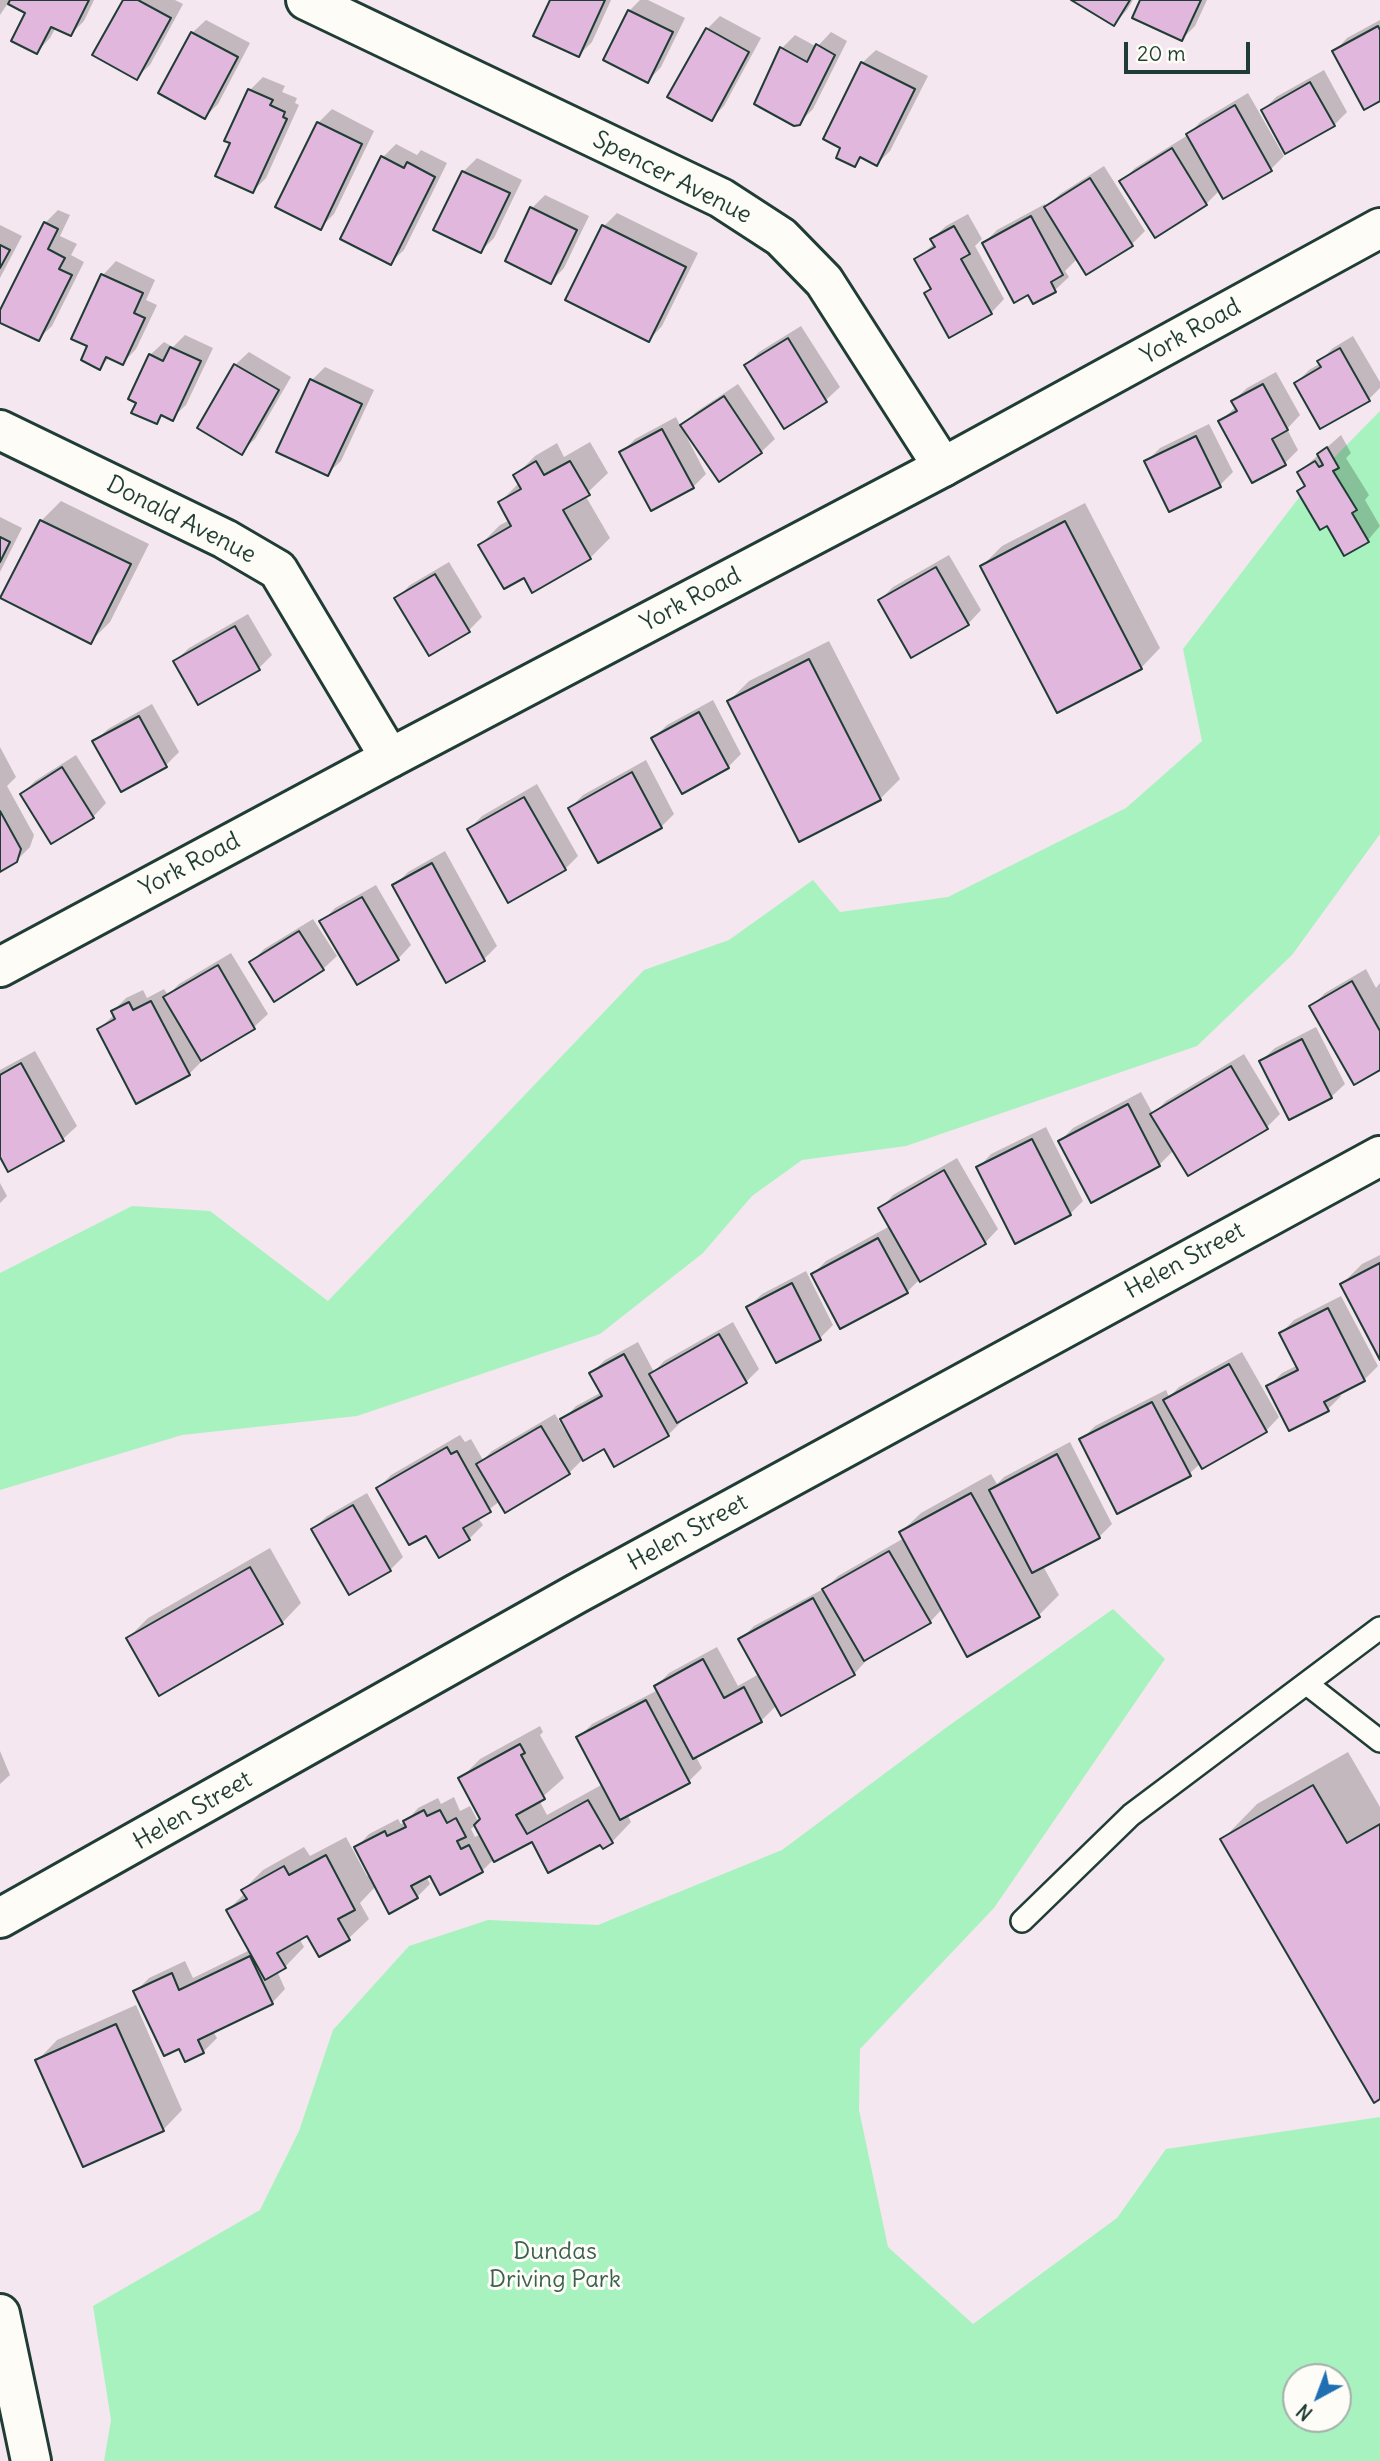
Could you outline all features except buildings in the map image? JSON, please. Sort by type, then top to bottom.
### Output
[{"type":"street","name":"Spencer Avenue","points":[[306,0],[721,198],[781,237],[824,281],[943,467]]},
{"type":"street","name":"York Road","points":[[0,967],[943,467],[1380,229]]},
{"type":"street","name":"Donald Avenue","points":[[0,430],[225,539],[278,570],[390,758]]},
{"type":"street","name":"Helen Street","points":[[0,1918],[576,1594],[1380,1156]]},
{"type":"street","points":[[0,2314],[32,2461]]},
{"type":"lane","points":[[1022,1921],[1131,1815],[1380,1628]]},
{"type":"lane","points":[[1307,1684],[1380,1741]]},
{"type":"green space","points":[[1380,411],[1380,834],[1292,955],[1197,1046],[906,1146],[802,1160],[752,1196],[703,1253],[600,1334],[357,1416],[182,1435],[0,1490],[0,1273],[132,1206],[210,1211],[328,1301],[644,970],[729,940],[813,880],[840,912],[948,897],[1126,808],[1202,741],[1183,649],[1314,478]]},
{"type":"green space","name":"Dundas Driving Park","points":[[1113,1609],[1165,1659],[994,1908],[860,2049],[859,2110],[888,2247],[973,2324],[1117,2218],[1166,2149],[1380,2117],[1380,2461],[104,2461],[111,2420],[93,2306],[260,2210],[299,2131],[333,2030],[409,1946],[488,1920],[598,1925],[782,1850],[947,1727]]}]
